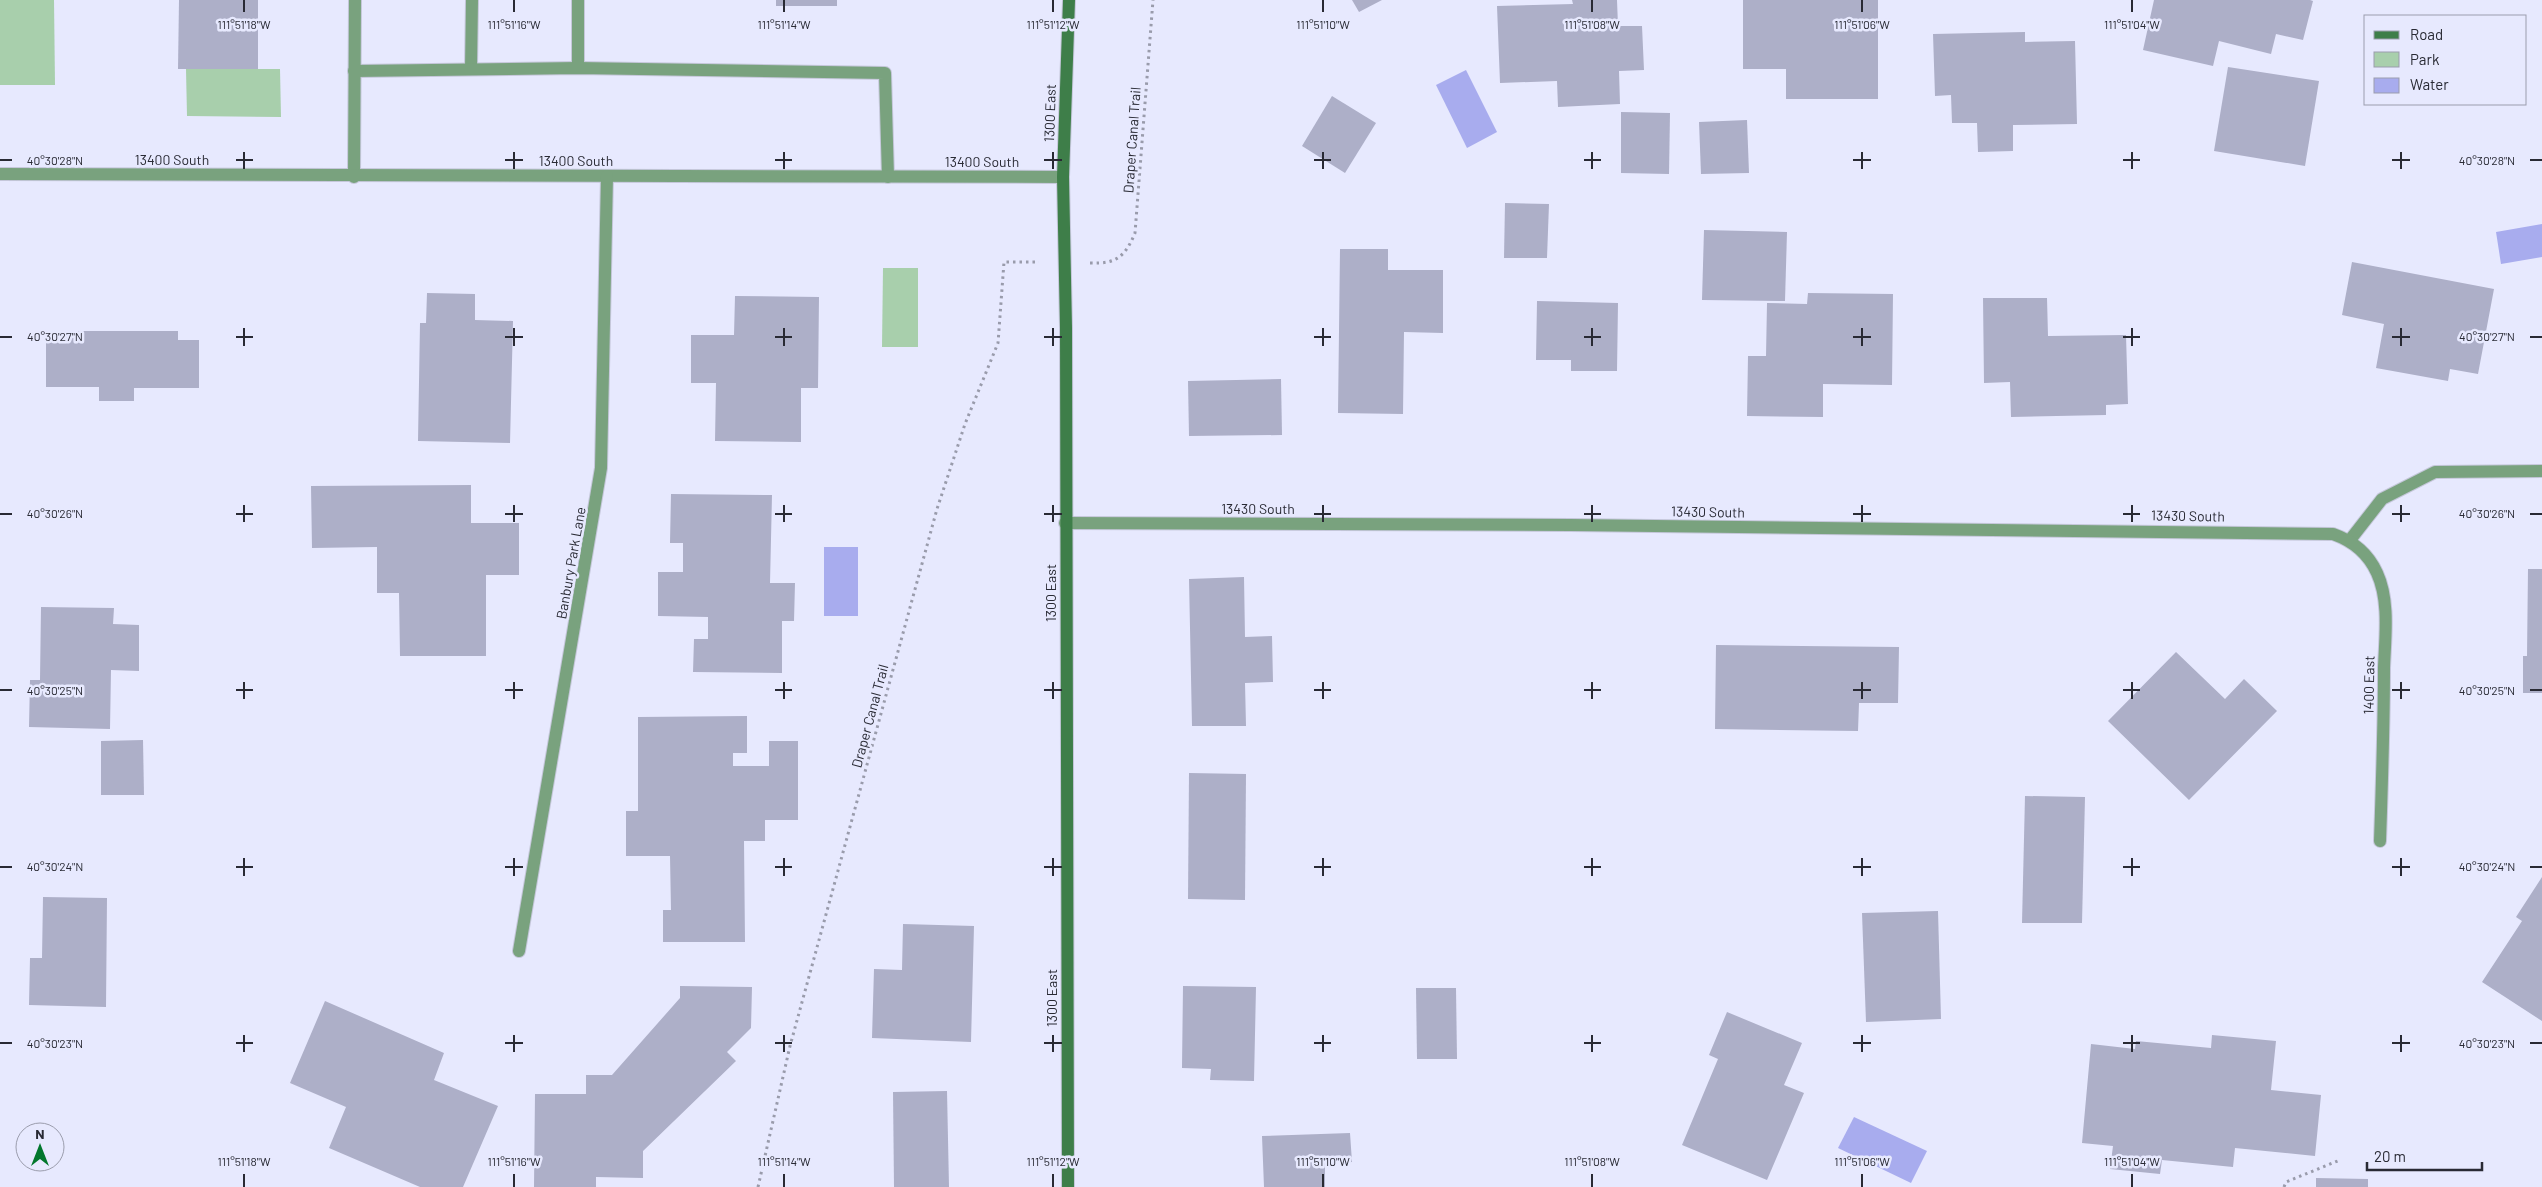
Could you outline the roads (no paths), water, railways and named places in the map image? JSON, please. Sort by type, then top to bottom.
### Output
[{"type":"main road","name":"1300 East","points":[[1068,1187],[1066,328],[1063,178],[1069,0]]},
{"type":"street","points":[[354,177],[355,0]]},
{"type":"street","points":[[471,69],[472,0]]},
{"type":"street","points":[[578,0],[578,68]]},
{"type":"street","points":[[354,71],[578,68],[885,73],[888,177]]},
{"type":"street","name":"13400 South","points":[[0,174],[354,177],[1063,178]]},
{"type":"street","name":"Banbury Park Lane","points":[[519,951],[601,468],[607,176]]},
{"type":"street","points":[[2350,540],[2382,498],[2435,472],[2542,470]]},
{"type":"street","name":"13430 South","points":[[1065,523],[2314,532],[2333,534],[2350,540]]},
{"type":"street","name":"1400 East","points":[[2350,540],[2366,554],[2378,574],[2384,598],[2384,746],[2380,841]]},
{"type":"water","points":[[1466,70],[1497,132],[1467,148],[1436,85]]},
{"type":"water","points":[[2542,224],[2542,257],[2501,264],[2496,232]]},
{"type":"water","points":[[824,547],[858,547],[858,616],[824,616]]},
{"type":"water","points":[[1854,1117],[1927,1151],[1911,1183],[1838,1148]]}]
